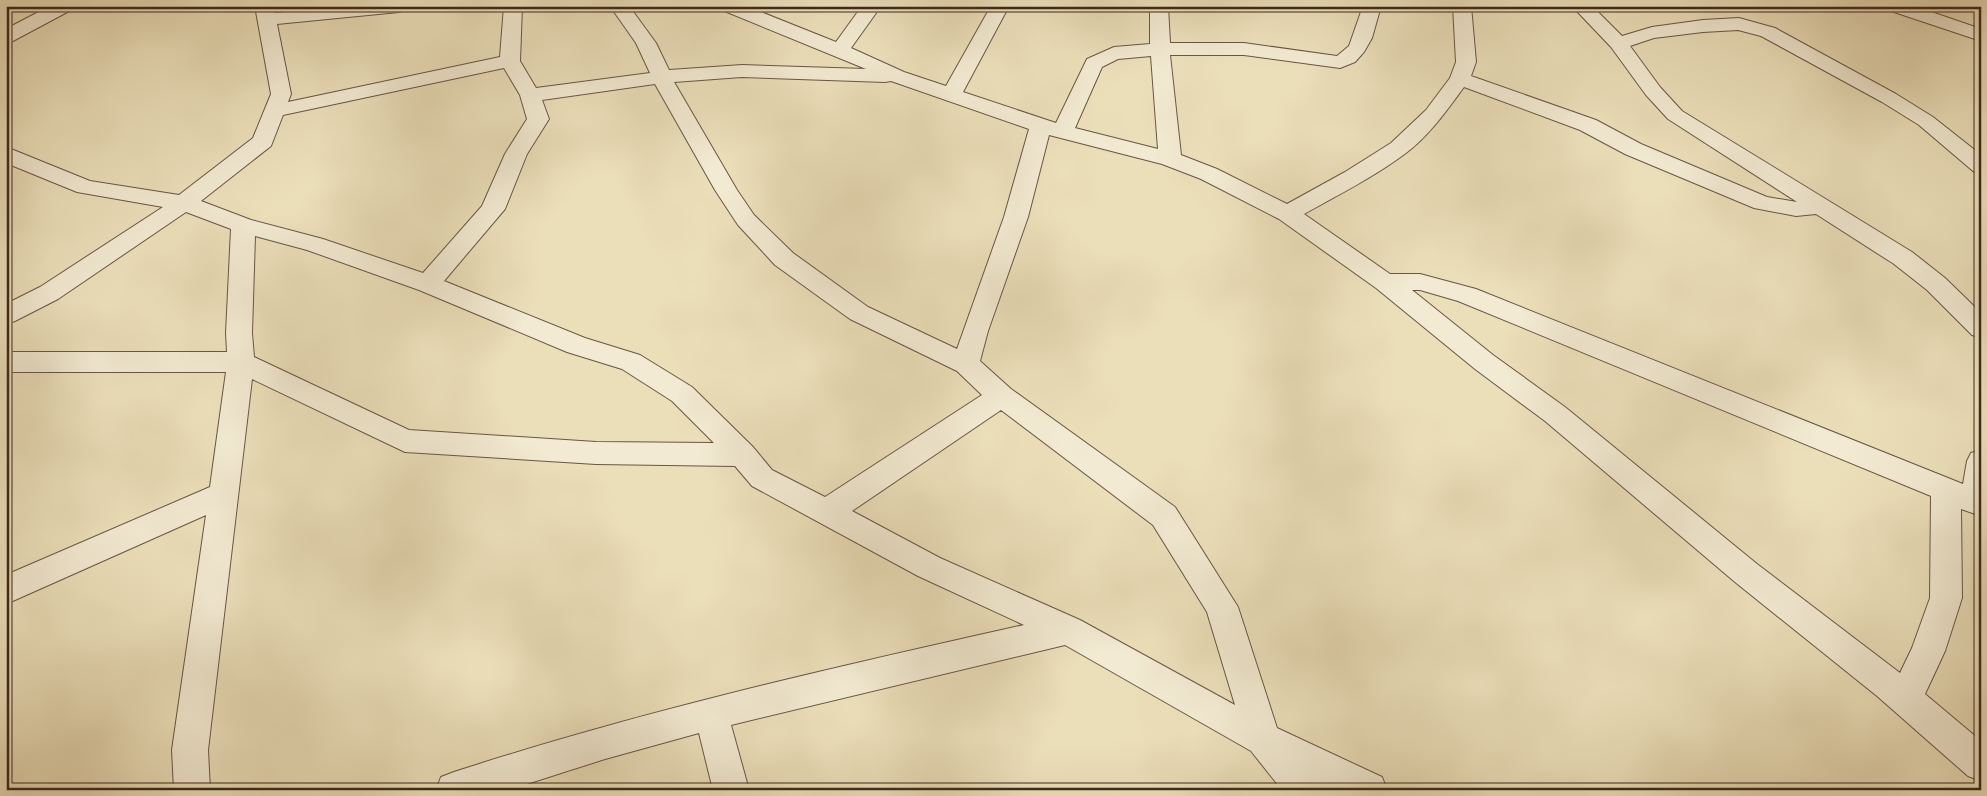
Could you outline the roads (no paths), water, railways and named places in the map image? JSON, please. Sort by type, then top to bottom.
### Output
[{"type":"street","points":[[6,37],[64,6]]},
{"type":"street","points":[[6,315],[49,293],[184,202],[263,142],[282,94],[265,13],[399,6]]},
{"type":"street","points":[[428,284],[493,209],[516,154],[538,119],[530,95],[510,61],[513,6]]},
{"type":"street","points":[[619,6],[646,43],[662,78],[726,190],[746,220],[784,260],[859,313],[966,364],[1001,396],[1164,516],[1222,607],[1263,739],[1306,790]]},
{"type":"street","points":[[840,50],[872,6]]},
{"type":"street","points":[[951,95],[1000,6]]},
{"type":"street","points":[[1159,6],[1159,49],[1167,109],[1170,159]]},
{"type":"street","points":[[966,364],[975,331],[1016,217],[1052,129],[1094,63],[1114,53],[1159,49],[1244,49],[1340,62],[1353,54],[1362,42],[1372,6]]},
{"type":"street","points":[[1287,214],[1353,177],[1398,148],[1433,114],[1460,79],[1466,62],[1462,6]]},
{"type":"street","points":[[1581,6],[1618,43],[1653,91],[1675,114],[1919,270],[1981,329]]},
{"type":"street","points":[[1895,6],[1981,35]]},
{"type":"street","points":[[742,8],[897,76],[1052,129],[1170,159],[1209,174],[1287,214],[1385,282],[1484,362],[1555,414],[1746,573],[1890,685],[1981,764]]},
{"type":"street","points":[[1618,43],[1652,33],[1703,26],[1739,24],[1768,32],[1904,107],[1926,121],[1981,166]]},
{"type":"street","points":[[274,111],[510,61]]},
{"type":"street","points":[[530,95],[662,78],[742,71],[897,76]]},
{"type":"street","points":[[1460,79],[1588,125],[1633,148],[1762,203],[1796,209],[1819,206]]},
{"type":"street","points":[[6,154],[85,187],[184,202],[243,225],[315,244],[428,284],[576,345],[631,362],[682,394],[743,455],[762,478],[929,567],[1068,630],[1263,739],[1369,790]]},
{"type":"street","points":[[192,790],[190,750],[242,362],[238,333],[243,225]]},
{"type":"street","points":[[1385,282],[1420,282],[1466,295],[1978,502],[1981,461]]},
{"type":"street","points":[[6,362],[242,362],[405,441],[596,452],[743,455]]},
{"type":"street","points":[[827,512],[1001,396]]},
{"type":"street","points":[[1905,700],[1928,651],[1946,598],[1946,489]]},
{"type":"street","points":[[6,590],[224,494]]},
{"type":"street","points":[[454,790],[532,763],[710,712],[1068,630]]},
{"type":"street","points":[[710,712],[731,790]]}]
